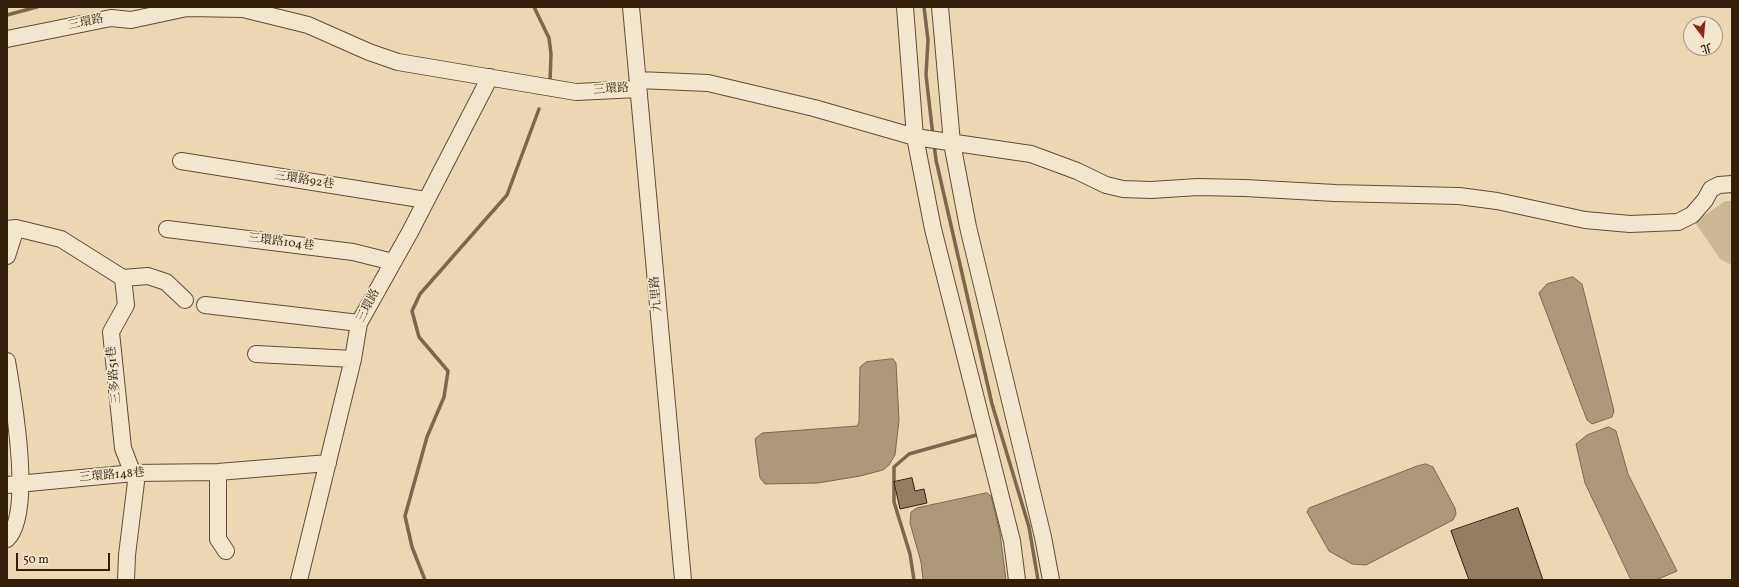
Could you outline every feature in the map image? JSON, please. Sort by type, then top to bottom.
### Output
[{"type":"street","name":"九里路","points":[[631,7],[683,580]]},
{"type":"street","points":[[905,7],[915,137],[933,229],[1012,541],[1017,580]]},
{"type":"street","points":[[940,7],[952,143],[968,228],[1043,537],[1051,580]]},
{"type":"street","name":"三環路","points":[[7,39],[111,18],[131,20],[187,8],[243,9],[308,25],[369,52],[398,62],[490,76],[519,84],[576,92],[638,84],[708,83],[814,108],[915,137],[1031,154],[1077,171],[1106,185],[1123,189],[1245,188],[1342,193],[1459,196],[1504,203],[1585,220],[1630,224],[1678,222],[1692,215],[1705,200],[1711,189],[1719,185],[1732,184]]},
{"type":"street","name":"三環路","points":[[299,580],[353,359],[359,323],[426,200],[490,76]]},
{"type":"street","name":"三環路92巷","points":[[181,161],[426,200]]},
{"type":"street","points":[[7,256],[11,228],[61,239],[123,278],[148,276],[166,282],[185,300]]},
{"type":"street","name":"三環路104巷","points":[[167,229],[353,252],[393,262]]},
{"type":"street","name":"三多路51巷","points":[[123,278],[126,305],[111,332],[123,448],[134,473]]},
{"type":"street","points":[[204,305],[359,323]]},
{"type":"street","points":[[256,354],[353,359]]},
{"type":"street","points":[[7,361],[17,519],[13,534],[7,539]]},
{"type":"street","name":"三環路148巷","points":[[14,485],[134,473],[218,472],[328,463]]},
{"type":"street","points":[[218,472],[218,539],[226,551]]},
{"type":"street","points":[[126,580],[127,555],[136,482],[134,473]]},
{"type":"shaded area","points":[[1725,201],[1732,201],[1732,265],[1720,259],[1695,222]]},
{"type":"shaded area","points":[[1573,277],[1582,284],[1614,411],[1612,417],[1592,424],[1587,420],[1539,293],[1547,284]]},
{"type":"shaded area","points":[[893,359],[896,363],[899,420],[895,455],[889,465],[883,470],[860,476],[818,483],[765,484],[760,478],[755,439],[762,433],[857,426],[859,422],[860,367],[866,362]]},
{"type":"shaded area","points":[[1609,427],[1616,431],[1628,474],[1677,571],[1656,580],[1631,580],[1585,483],[1576,444],[1587,435]]},
{"type":"shaded area","points":[[1426,464],[1433,467],[1455,508],[1456,514],[1453,520],[1366,565],[1352,564],[1329,551],[1307,512],[1309,508],[1417,466]]},
{"type":"shaded area","points":[[987,493],[991,496],[1000,533],[1006,580],[923,580],[921,562],[910,523],[911,512],[917,508]]},
{"type":"building","points":[[912,478],[915,491],[924,489],[927,503],[900,509],[894,482]]},
{"type":"building","points":[[1518,508],[1543,580],[1469,580],[1451,531]]},
{"type":"waterway","points":[[7,15],[37,7]]},
{"type":"waterway","points":[[534,7],[549,38],[551,54],[550,82]]},
{"type":"waterway","points":[[924,7],[928,40],[926,75],[933,136]]},
{"type":"waterway","points":[[425,580],[412,547],[405,516],[427,437],[444,397],[448,371],[419,337],[412,311],[420,294],[507,195],[539,109]]},
{"type":"waterway","points":[[934,144],[936,160],[992,404],[1029,527],[1038,580]]},
{"type":"waterway","points":[[914,580],[910,554],[894,502],[894,467],[909,454],[980,434]]}]
